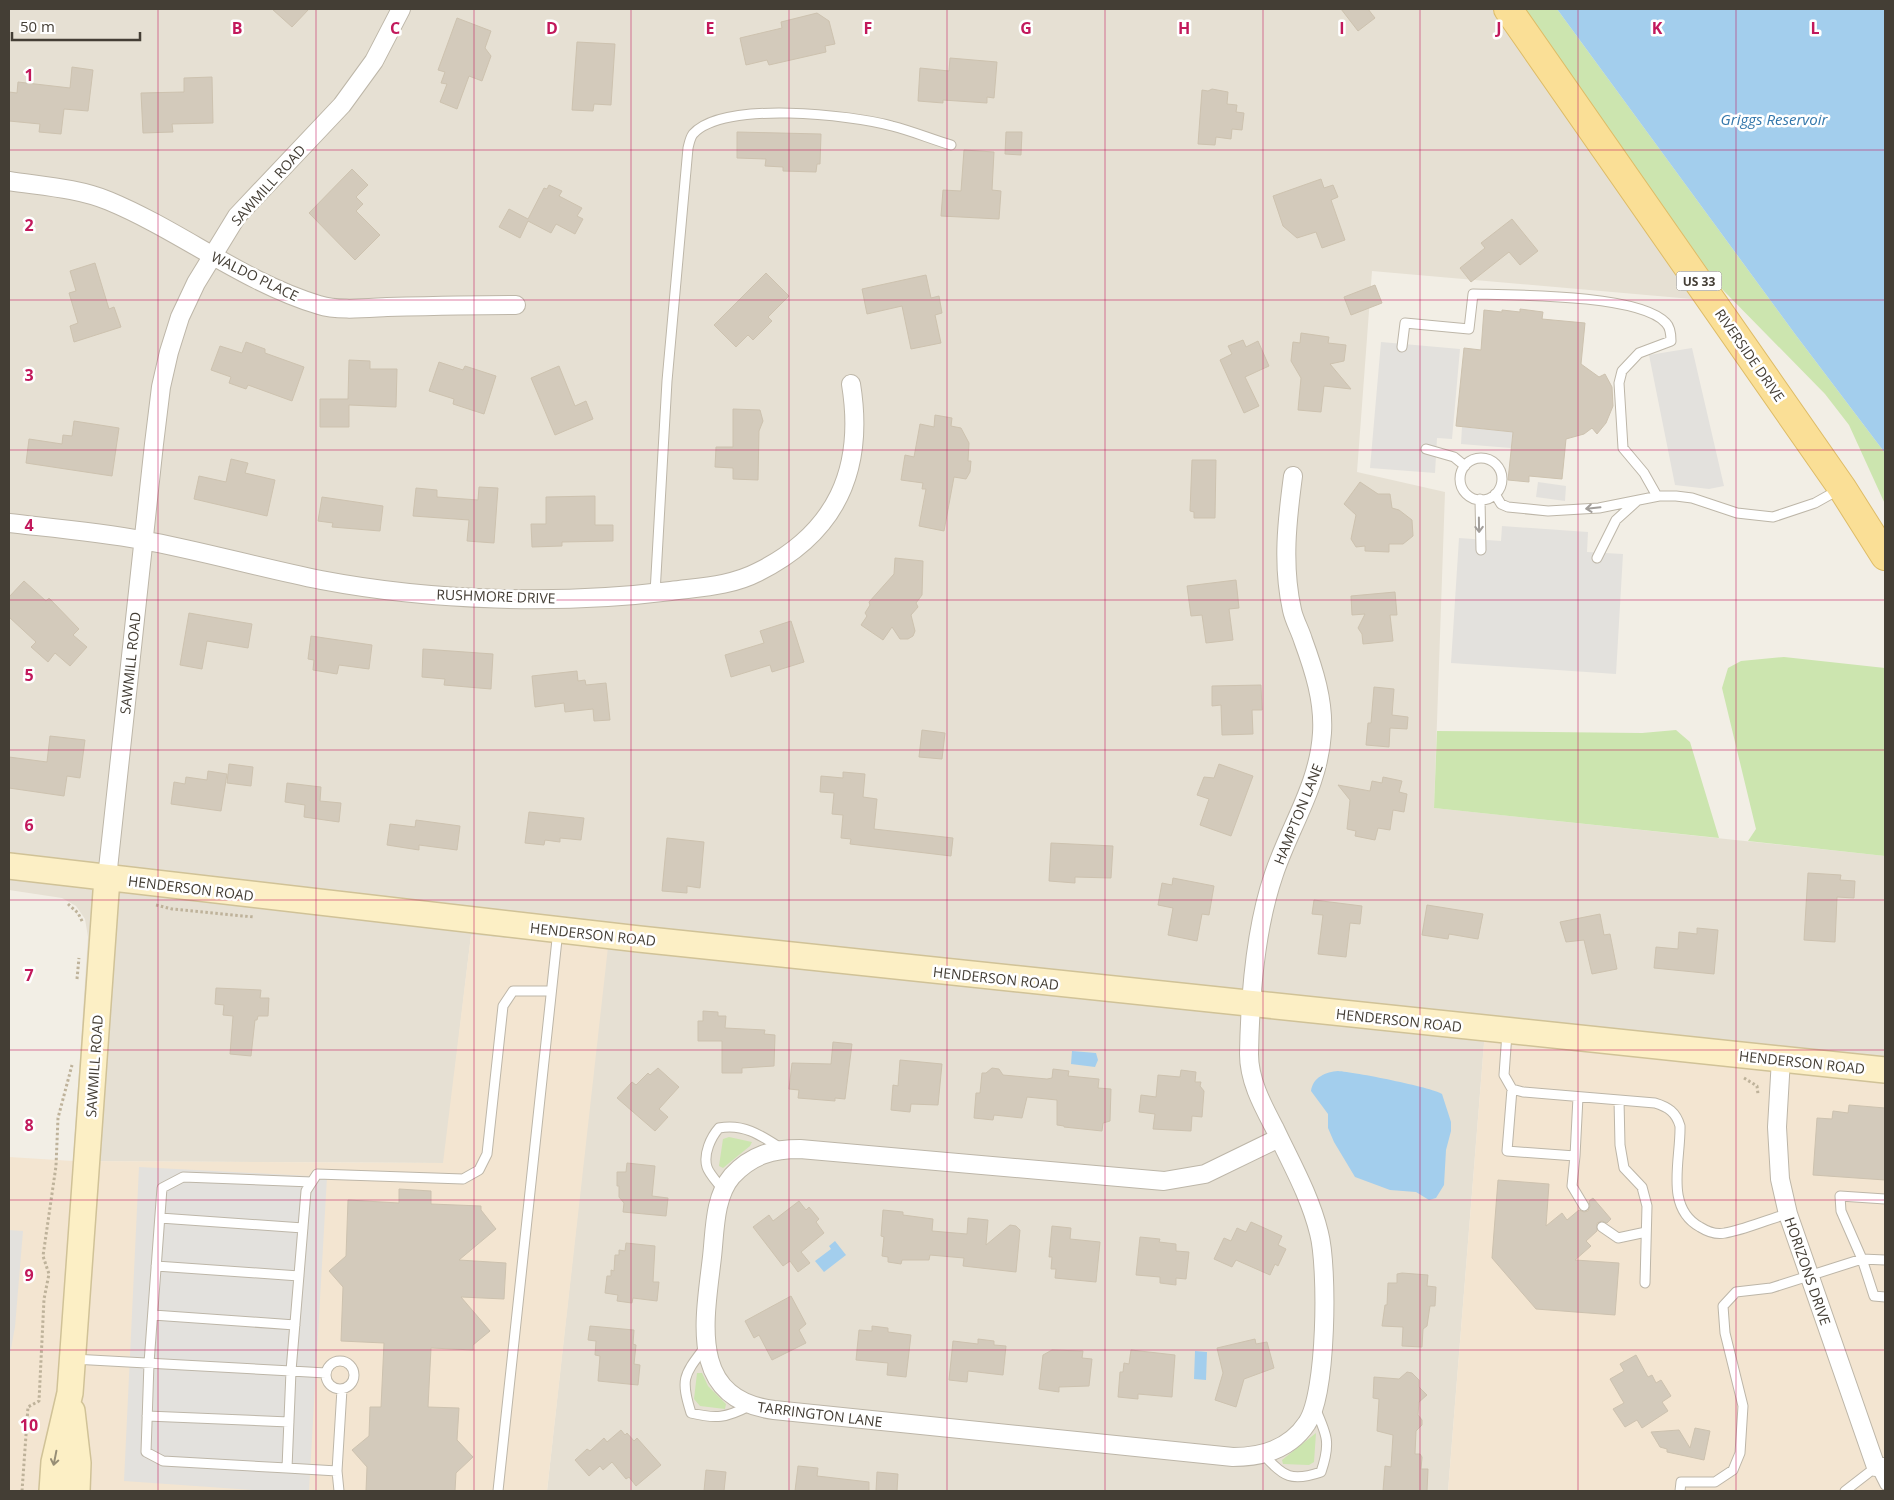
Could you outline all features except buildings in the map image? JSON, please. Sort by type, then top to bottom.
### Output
[{"type":"main road","name":"RIVERSIDE DRIVE","points":[[1508,9],[1842,488],[1885,556]]},
{"type":"main road","name":"HENDERSON ROAD","points":[[9,866],[558,930],[1253,1005],[1885,1070]]},
{"type":"main road","name":"SAWMILL ROAD","points":[[52,1491],[54,1462],[70,1393],[108,878]]},
{"type":"main road","name":"SAWMILL ROAD","points":[[70,1393],[78,1463],[77,1491]]},
{"type":"street","name":"SAWMILL ROAD","points":[[108,878],[161,388],[180,316],[196,283],[237,216],[342,105],[374,61],[401,9]]},
{"type":"street","name":"WALDO PLACE","points":[[9,181],[71,191],[108,200],[155,222],[281,292],[321,306],[364,308],[516,304]]},
{"type":"street","name":"RUSHMORE DRIVE","points":[[9,523],[95,532],[144,540],[322,580],[412,592],[505,598],[587,598],[655,593],[723,584],[757,573],[805,542],[824,523],[838,502],[850,470],[855,428],[851,384]]},
{"type":"street","name":"HAMPTON LANE","points":[[1253,1005],[1256,950],[1263,912],[1274,875],[1307,799],[1320,759],[1322,699],[1292,612],[1286,575],[1288,520],[1293,476]]},
{"type":"street","name":"TARRINGTON LANE","points":[[1253,1005],[1250,1069],[1254,1083],[1306,1193],[1320,1235],[1324,1284],[1324,1327],[1314,1408],[1307,1424],[1276,1451],[1264,1455],[1233,1457],[774,1410],[749,1406],[722,1384],[710,1362],[706,1347],[705,1322],[716,1224],[724,1190],[731,1177],[763,1153],[782,1149],[1164,1181],[1205,1174],[1279,1138]]},
{"type":"street","name":"HORIZONS DRIVE","points":[[1781,1060],[1776,1127],[1780,1179],[1788,1214],[1808,1275],[1881,1467]]},
{"type":"lane","points":[[655,593],[666,390],[688,148],[692,135],[701,128],[744,115],[788,113],[832,115],[891,126],[951,145]]},
{"type":"lane","points":[[1402,347],[1405,323],[1469,329],[1473,294],[1580,297],[1615,303],[1661,318],[1668,324],[1671,341],[1639,353],[1622,371],[1618,383],[1623,448],[1644,473],[1657,496]]},
{"type":"lane","points":[[1426,449],[1454,457],[1466,466]]},
{"type":"lane","points":[[1484,458],[1496,464],[1502,476],[1502,483],[1495,494],[1490,498],[1480,499],[1470,496],[1462,485],[1461,478],[1466,466],[1471,461],[1484,458]]},
{"type":"lane","points":[[1495,494],[1501,504],[1508,507],[1548,511],[1599,508],[1657,496],[1692,498],[1737,513],[1773,517],[1815,503],[1842,488]]},
{"type":"lane","points":[[1480,499],[1481,550]]},
{"type":"lane","points":[[1597,558],[1616,520],[1630,505],[1641,499]]},
{"type":"lane","points":[[498,1491],[558,930]]},
{"type":"lane","points":[[287,1468],[291,1371],[306,1191],[317,1174],[462,1179],[479,1170],[487,1154],[503,1006],[513,991],[551,991]]},
{"type":"lane","points":[[1507,1031],[1504,1075],[1512,1089],[1507,1151],[1575,1156]]},
{"type":"lane","points":[[1512,1089],[1523,1092],[1655,1103],[1667,1106],[1677,1117],[1680,1126],[1677,1189],[1681,1208],[1688,1219],[1709,1233],[1725,1233],[1788,1214]]},
{"type":"lane","points":[[1578,1097],[1572,1186],[1584,1206]]},
{"type":"lane","points":[[1620,1100],[1621,1153],[1624,1168],[1642,1188],[1647,1206],[1645,1283]]},
{"type":"lane","points":[[724,1190],[707,1167],[710,1143],[719,1128],[738,1127],[754,1131],[782,1149]]},
{"type":"lane","points":[[312,1182],[183,1177],[162,1188],[149,1364],[146,1452],[163,1461],[337,1471]]},
{"type":"lane","points":[[1885,1199],[1840,1196],[1841,1211],[1862,1259],[1874,1296],[1885,1297]]},
{"type":"lane","points":[[160,1218],[303,1228]]},
{"type":"lane","points":[[1602,1227],[1618,1238],[1646,1232]]},
{"type":"lane","points":[[1680,1491],[1681,1482],[1714,1482],[1733,1470],[1740,1453],[1743,1406],[1725,1333],[1723,1306],[1736,1292],[1771,1288],[1862,1259],[1885,1260]]},
{"type":"lane","points":[[156,1266],[299,1276]]},
{"type":"lane","points":[[153,1315],[295,1325]]},
{"type":"lane","points":[[706,1347],[687,1372],[684,1391],[691,1413],[713,1418],[732,1415],[749,1406]]},
{"type":"lane","points":[[73,1359],[326,1373]]},
{"type":"lane","points":[[336,1361],[350,1364],[354,1372],[353,1381],[342,1389],[329,1384],[326,1373],[328,1367],[336,1361]]},
{"type":"lane","points":[[339,1491],[337,1471],[342,1389]]},
{"type":"lane","points":[[1264,1455],[1280,1473],[1304,1478],[1321,1472],[1328,1452],[1326,1432],[1314,1408]]},
{"type":"lane","points":[[147,1416],[289,1422]]},
{"type":"lane","points":[[1846,1491],[1881,1467],[1885,1485]]},
{"type":"path","points":[[68,904],[78,912],[84,930]]},
{"type":"path","points":[[77,980],[81,955]]},
{"type":"path","points":[[22,1491],[28,1407],[39,1401],[44,1299],[49,1274],[43,1256],[56,1166],[58,1118],[72,1063]]},
{"type":"shaded area","points":[[9,9],[1524,9],[1720,287],[1692,299],[1372,271],[1357,472],[1445,492],[1434,808],[1885,856],[1885,1072],[1485,1031],[1448,1491],[547,1491],[607,947],[471,935],[444,1163],[73,1161],[88,937],[85,919],[76,906],[62,898],[9,890]]},
{"type":"shaded area","points":[[1381,342],[1460,349],[1452,439],[1437,438],[1435,473],[1370,468]]},
{"type":"shaded area","points":[[1692,348],[1724,486],[1709,489],[1675,485],[1649,355]]},
{"type":"shaded area","points":[[1462,427],[1513,432],[1511,448],[1461,444]]},
{"type":"shaded area","points":[[1538,482],[1566,486],[1565,501],[1536,497]]},
{"type":"shaded area","points":[[1502,526],[1588,532],[1587,552],[1623,554],[1616,674],[1451,663],[1459,538],[1501,541]]},
{"type":"shaded area","points":[[471,935],[608,947],[547,1491],[9,1491],[9,1157],[73,1161],[443,1163]]},
{"type":"shaded area","points":[[1485,1031],[1885,1072],[1885,1491],[1448,1491]]},
{"type":"shaded area","points":[[139,1167],[327,1177],[309,1491],[268,1491],[124,1481]]},
{"type":"shaded area","points":[[9,1230],[23,1231],[15,1327],[9,1359]]},
{"type":"green space","points":[[1524,9],[1557,9],[1795,334],[1885,453],[1885,504],[1849,425],[1825,394],[1720,287]]},
{"type":"green space","points":[[1784,657],[1885,668],[1885,856],[1748,841],[1756,829],[1722,688],[1728,668],[1741,661]]},
{"type":"green space","points":[[1676,730],[1690,742],[1719,838],[1434,808],[1437,731],[1642,733]]},
{"type":"green space","points":[[729,1137],[752,1142],[750,1146],[723,1168],[719,1166],[723,1139]]},
{"type":"green space","points":[[697,1373],[702,1373],[708,1386],[726,1404],[725,1409],[700,1406],[694,1399]]},
{"type":"green space","points":[[1316,1433],[1314,1462],[1309,1465],[1283,1464],[1282,1460]]},
{"type":"water","name":"Griggs Reservoir","points":[[1557,9],[1885,9],[1885,453],[1795,334]]},
{"type":"water","points":[[1072,1051],[1096,1053],[1098,1060],[1095,1067],[1071,1064]]},
{"type":"water","points":[[1338,1071],[1408,1084],[1442,1094],[1451,1122],[1451,1131],[1446,1150],[1444,1185],[1436,1198],[1429,1200],[1416,1192],[1390,1190],[1355,1177],[1334,1142],[1328,1128],[1328,1114],[1311,1091],[1314,1082],[1321,1076]]},
{"type":"water","points":[[835,1241],[846,1255],[824,1272],[815,1261],[831,1249],[829,1246]]},
{"type":"water","points":[[1195,1351],[1207,1352],[1206,1380],[1194,1379]]}]
